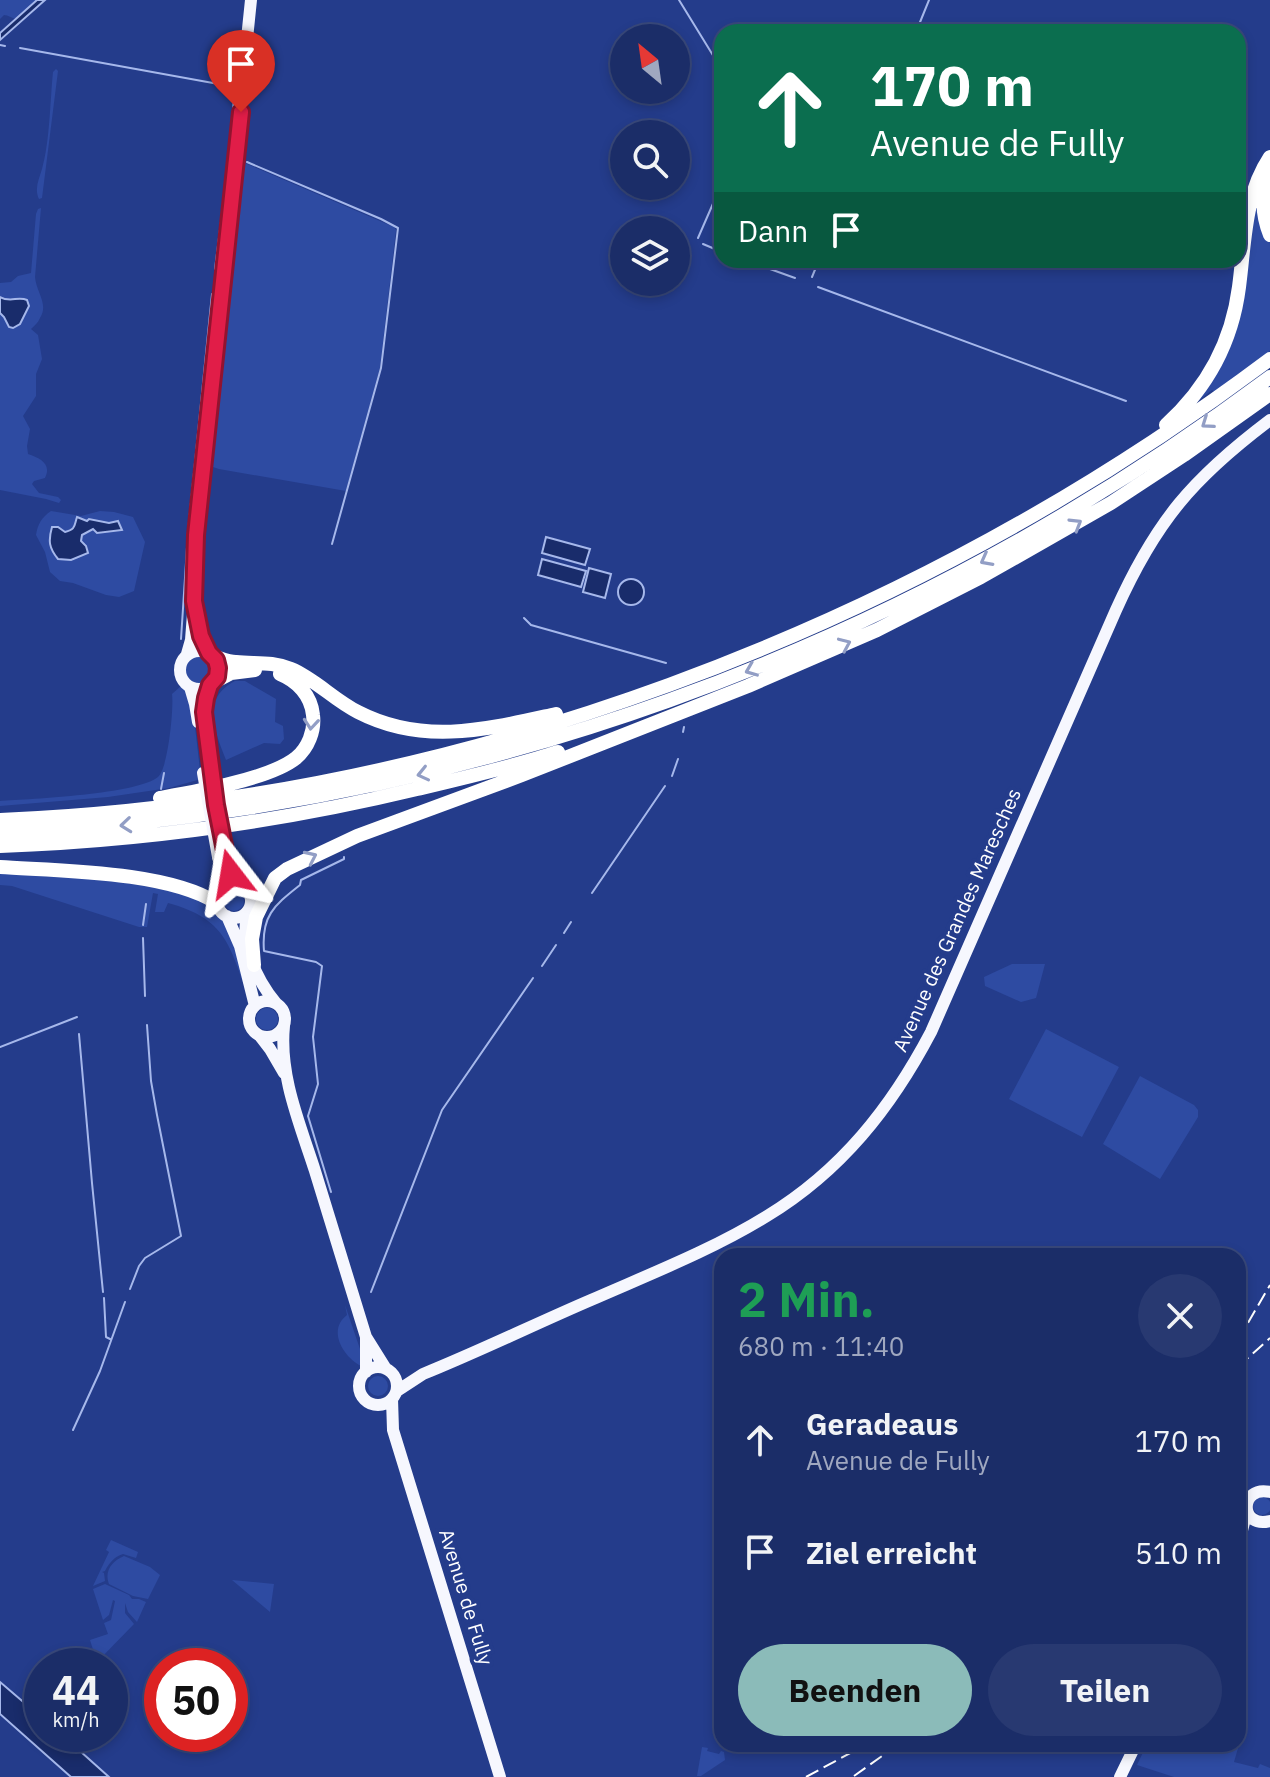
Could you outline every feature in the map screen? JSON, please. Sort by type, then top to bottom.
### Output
[{"type":"highway","points":[[1246,222],[1259,177],[1270,157]]},
{"type":"highway","points":[[1270,174],[1263,202],[1270,235]]},
{"type":"highway","points":[[1104,471],[1150,438],[1179,412],[1202,385],[1229,333],[1240,268]]},
{"type":"highway","points":[[0,820],[194,802],[361,773],[523,733],[677,681],[796,634],[901,585],[1007,529],[1201,409],[1270,359]]},
{"type":"highway","points":[[0,834],[170,820],[319,797],[505,754],[676,699],[841,631],[985,560],[1145,465],[1270,377]]},
{"type":"highway","points":[[249,906],[275,878],[301,861],[357,836],[748,686],[950,594],[1021,556],[1150,477],[1270,394]]},
{"type":"highway","points":[[211,654],[232,662],[283,666],[365,716],[395,726],[429,732],[466,732],[512,724],[677,681]]},
{"type":"highway","points":[[17,819],[147,800],[228,783],[278,769],[304,750],[312,734],[314,717],[309,700],[296,683],[279,674],[255,670],[231,673],[212,684]]},
{"type":"highway","points":[[0,846],[180,832],[377,799],[553,753],[748,686]]},
{"type":"highway","points":[[0,867],[146,880],[219,897]]},
{"type":"highway","points":[[254,965],[252,939],[256,917],[275,878]]},
{"type":"main road","points":[[212,684],[200,689],[190,687],[180,672],[191,640],[202,473],[251,0]]},
{"type":"main road","name":"Avenue des Grandes Maresches","points":[[395,1395],[423,1374],[750,1226],[822,1176],[869,1128],[902,1084],[931,1032],[1116,610],[1146,549],[1172,510],[1201,477],[1270,420]]},
{"type":"main road","points":[[194,601],[201,636],[218,668],[204,712],[207,772]]},
{"type":"main road","points":[[187,654],[198,650],[211,654]]},
{"type":"main road","points":[[190,687],[222,856],[221,911],[227,916],[240,946],[255,1006]]},
{"type":"main road","points":[[222,856],[237,884],[248,891],[245,935],[254,965],[263,987],[285,1014],[283,1049],[286,1075],[366,1337],[366,1372]]},
{"type":"main road","points":[[219,897],[227,886],[237,884]]},
{"type":"main road","points":[[227,916],[237,917],[249,906]]},
{"type":"main road","points":[[276,1003],[265,1001],[255,1006],[249,1023],[267,1044],[286,1075]]},
{"type":"main road","points":[[260,1036],[274,1036],[284,1026]]},
{"type":"main road","points":[[366,1337],[396,1380],[395,1395],[384,1405],[374,1405],[365,1400],[360,1391],[361,1379],[366,1372],[376,1367],[389,1371]]},
{"type":"main road","name":"Avenue des Grandes Maresches","points":[[389,1371],[423,1374]]},
{"type":"main road","name":"Avenue de Fully","points":[[393,1430],[395,1395]]},
{"type":"main road","name":"Avenue de Fully","points":[[374,1405],[393,1430],[500,1777]]},
{"type":"main road","points":[[1246,1515],[1248,1500],[1269,1478]]},
{"type":"main road","points":[[1255,1492],[1270,1492]]},
{"type":"main road","points":[[1247,1511],[1253,1519],[1266,1522]]},
{"type":"main road","points":[[1246,1540],[1266,1522]]},
{"type":"main road","points":[[1120,1777],[1132,1752]]},
{"type":"shaded area","points":[[0,0],[37,0],[30,14],[24,18],[4,15],[0,19]]},
{"type":"shaded area","points":[[37,0],[45,0],[0,40],[0,33]]},
{"type":"shaded area","points":[[56,69],[42,198],[39,199],[37,188],[47,146],[53,72]]},
{"type":"shaded area","points":[[240,161],[396,230],[380,368],[346,491],[207,465]]},
{"type":"shaded area","points":[[1259,189],[1265,233],[1270,242],[1270,351],[1179,416],[1214,374],[1240,268],[1246,268],[1246,242]]},
{"type":"shaded area","points":[[41,208],[35,277],[43,308],[39,320],[31,329],[38,335],[42,359],[36,374],[36,396],[23,416],[30,429],[28,454],[40,460],[47,469],[45,478],[32,484],[39,493],[58,497],[61,500],[59,503],[0,490],[0,313],[4,317],[24,315],[29,306],[18,299],[5,300],[0,297],[0,283],[11,282],[18,276],[31,273],[36,214]]},
{"type":"shaded area","points":[[0,297],[27,300],[29,306],[20,324],[13,328],[0,313]]},
{"type":"shaded area","points":[[51,511],[81,516],[100,511],[114,512],[133,517],[145,542],[134,591],[119,597],[106,595],[60,581],[50,572],[45,552],[36,535],[40,522]]},
{"type":"shaded area","points":[[77,517],[87,521],[118,521],[122,530],[97,533],[93,529],[82,535],[81,541],[88,553],[71,560],[58,559],[50,544],[52,527],[69,531]]},
{"type":"shaded area","points":[[546,537],[590,549],[585,565],[542,553]]},
{"type":"shaded area","points":[[542,559],[586,571],[581,587],[538,575]]},
{"type":"shaded area","points":[[589,568],[611,574],[605,598],[583,592]]},
{"type":"shaded area","points":[[631,579],[640,583],[644,592],[640,601],[631,605],[622,601],[618,592],[622,583]]},
{"type":"shaded area","points":[[199,654],[209,659],[214,669],[209,679],[199,684],[189,679],[184,669],[189,659]]},
{"type":"shaded area","points":[[235,681],[245,681],[276,699],[275,722],[283,726],[284,739],[280,744],[264,743],[226,760],[215,727],[214,707],[224,688]]},
{"type":"shaded area","points":[[181,686],[189,691],[192,700],[201,779],[169,788],[108,797],[0,806],[0,801],[129,788],[158,777],[167,751],[172,694]]},
{"type":"shaded area","points":[[0,872],[124,883],[199,899],[226,925],[248,996],[223,936],[202,917],[187,909],[168,903],[164,912],[155,912],[158,894],[153,893],[147,927],[139,927],[12,886],[0,885]]},
{"type":"shaded area","points":[[234,891],[241,894],[244,901],[241,908],[234,911],[227,908],[224,901],[227,894]]},
{"type":"shaded area","points":[[1012,964],[1045,964],[1036,998],[1021,1002],[985,986],[984,977]]},
{"type":"shaded area","points":[[267,1008],[275,1011],[278,1019],[275,1027],[267,1030],[259,1027],[256,1019],[259,1011]]},
{"type":"shaded area","points":[[1046,1029],[1119,1067],[1082,1137],[1009,1099]]},
{"type":"shaded area","points":[[1140,1076],[1198,1110],[1198,1117],[1160,1179],[1103,1144]]},
{"type":"shaded area","points":[[345,1305],[360,1349],[361,1366],[348,1356],[340,1343],[338,1328],[347,1315]]},
{"type":"shaded area","points":[[378,1376],[385,1379],[388,1386],[385,1393],[378,1396],[371,1393],[368,1386],[371,1379]]},
{"type":"shaded area","points":[[1258,1497],[1266,1497],[1271,1506],[1269,1513],[1258,1515],[1253,1510],[1253,1502]]},
{"type":"shaded area","points":[[111,1540],[138,1552],[136,1558],[123,1554],[117,1557],[102,1572],[105,1581],[93,1586],[109,1552],[106,1550]]},
{"type":"shaded area","points":[[124,1556],[150,1567],[160,1575],[148,1599],[133,1596],[109,1584],[110,1567]]},
{"type":"shaded area","points":[[232,1580],[274,1584],[270,1612]]},
{"type":"shaded area","points":[[105,1584],[132,1599],[146,1602],[137,1622],[125,1603],[125,1613],[134,1624],[111,1648],[93,1648],[90,1640],[108,1634],[104,1623],[111,1620],[115,1601],[109,1615],[103,1620],[93,1589]]},
{"type":"shaded area","points":[[0,1682],[24,1703],[24,1735],[0,1714]]},
{"type":"shaded area","points":[[702,1747],[719,1754],[724,1752],[725,1760],[697,1776]]},
{"type":"shaded area","points":[[43,1752],[81,1752],[109,1777],[71,1777]]},
{"type":"shaded area","points":[[1143,1752],[1237,1752],[1234,1762],[1270,1768],[1270,1777],[1174,1777],[1137,1765]]},
{"type":"waterway","points":[[679,0],[714,57]]},
{"type":"waterway","points":[[919,24],[929,0]]},
{"type":"waterway","points":[[0,45],[5,46]]},
{"type":"waterway","points":[[20,48],[235,87],[230,144]]},
{"type":"waterway","points":[[215,269],[229,159]]},
{"type":"waterway","points":[[247,162],[398,228],[381,368],[332,544]]},
{"type":"waterway","points":[[698,238],[714,201]]},
{"type":"waterway","points":[[703,244],[714,249]]},
{"type":"waterway","points":[[767,268],[795,278]]},
{"type":"waterway","points":[[812,277],[816,268]]},
{"type":"waterway","points":[[818,287],[1126,401]]},
{"type":"waterway","points":[[181,639],[188,532],[212,294]]},
{"type":"waterway","points":[[524,618],[531,625],[666,663]]},
{"type":"waterway","points":[[683,732],[684,727]]},
{"type":"waterway","points":[[672,776],[678,759]]},
{"type":"waterway","points":[[161,789],[164,773]]},
{"type":"waterway","points":[[592,893],[665,786]]},
{"type":"waterway","points":[[331,1192],[308,1116],[318,1084],[313,1037],[322,966],[264,951],[264,939],[267,920],[272,912],[300,885],[301,880],[344,857]]},
{"type":"waterway","points":[[143,925],[146,904]]},
{"type":"waterway","points":[[564,933],[571,922]]},
{"type":"waterway","points":[[143,938],[145,996]]},
{"type":"waterway","points":[[542,966],[556,945]]},
{"type":"waterway","points":[[371,1292],[442,1110],[533,978]]},
{"type":"waterway","points":[[0,1047],[77,1017]]},
{"type":"waterway","points":[[130,1289],[145,1258],[181,1236],[151,1081],[147,1025]]},
{"type":"waterway","points":[[79,1034],[103,1292]]},
{"type":"waterway","points":[[104,1298],[106,1337],[110,1339]]},
{"type":"waterway","points":[[73,1430],[100,1371],[125,1302]]},
{"type":"railway","points":[[1246,1326],[1270,1285]]},
{"type":"railway","points":[[1246,1360],[1270,1338]]},
{"type":"railway","points":[[806,1777],[852,1752]]},
{"type":"railway","points":[[854,1776],[888,1752]]},
{"type":"route","points":[[231,874],[216,805],[204,712],[210,685],[217,677],[218,668],[201,636],[194,601],[194,578],[202,473],[241,112]]}]
